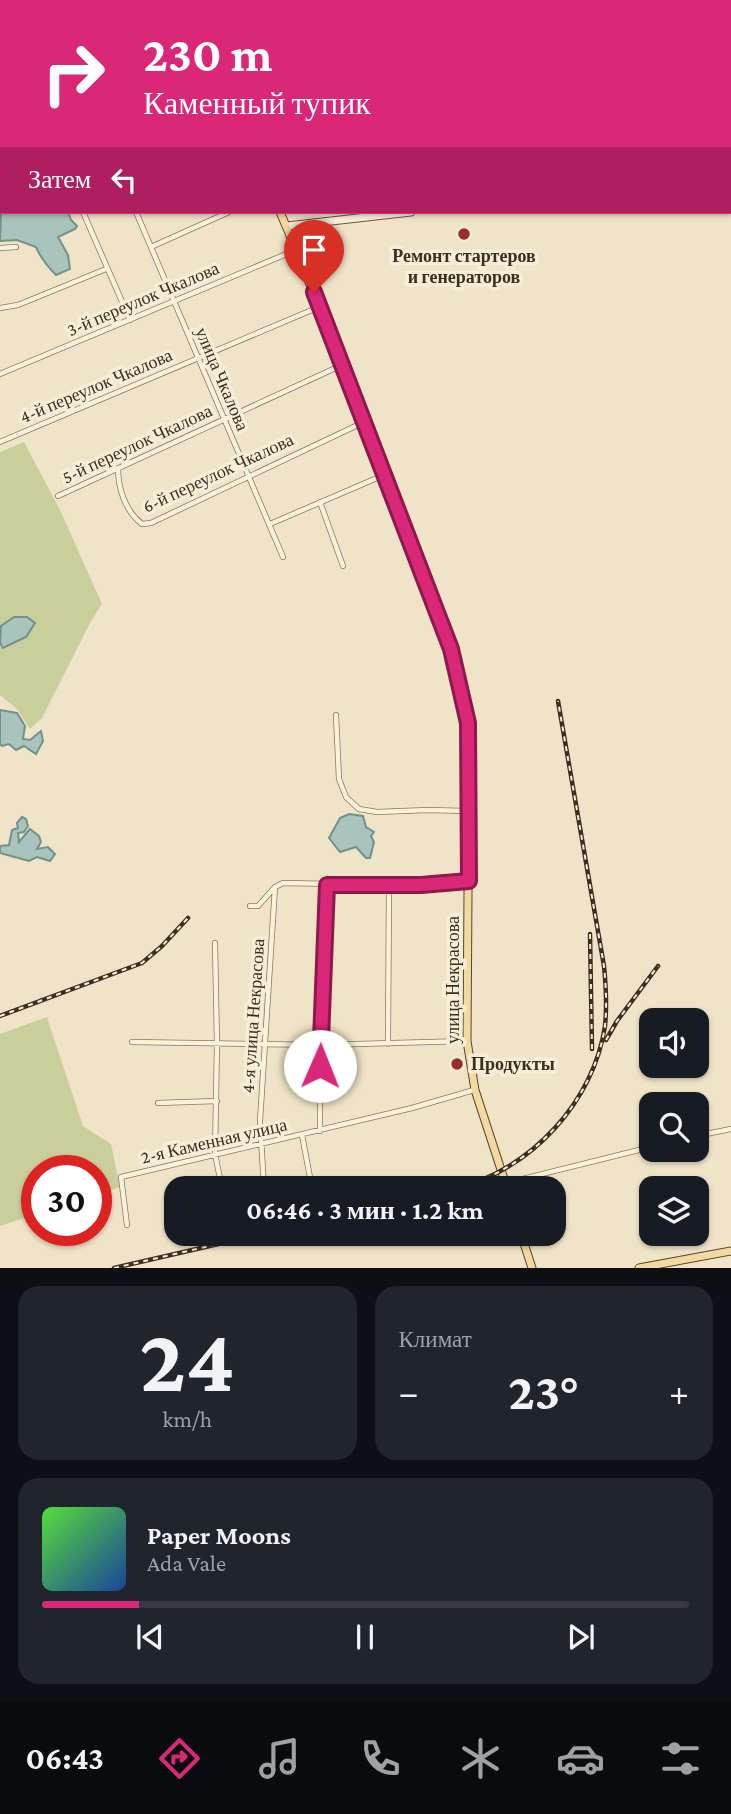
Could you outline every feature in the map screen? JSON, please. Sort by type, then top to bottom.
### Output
[{"type":"main road","name":"улица Некрасова","points":[[281,214],[451,649],[464,700],[469,747],[467,1041],[475,1090],[503,1176]]},
{"type":"main road","points":[[525,1246],[532,1268]]},
{"type":"main road","points":[[639,1268],[731,1254]]},
{"type":"main road","points":[[665,1268],[731,1254]]},
{"type":"street","points":[[84,214],[130,320]]},
{"type":"street","name":"улица Чкалова","points":[[137,214],[283,557]]},
{"type":"street","points":[[150,247],[224,214]]},
{"type":"street","points":[[287,226],[393,214]]},
{"type":"street","points":[[0,248],[16,247]]},
{"type":"street","name":"3-й переулок Чкалова","points":[[0,374],[296,250]]},
{"type":"street","points":[[0,308],[18,305],[106,269]]},
{"type":"street","name":"4-й переулок Чкалова","points":[[0,442],[319,307]]},
{"type":"street","name":"5-й переулок Чкалова","points":[[58,496],[342,365]]},
{"type":"street","name":"6-й переулок Чкалова","points":[[118,468],[118,485],[133,517],[142,524],[151,523],[364,422]]},
{"type":"street","points":[[270,524],[384,474]]},
{"type":"street","points":[[320,502],[343,566]]},
{"type":"street","points":[[336,715],[339,779],[346,797],[359,809],[377,813],[469,811]]},
{"type":"street","points":[[250,906],[258,906],[275,887],[283,883],[389,885],[469,881]]},
{"type":"street","points":[[320,1130],[320,1045],[327,885]]},
{"type":"street","points":[[388,1044],[389,885]]},
{"type":"street","name":"4-я улица Некрасова","points":[[263,1176],[260,1145],[275,887]]},
{"type":"street","points":[[215,943],[215,1154],[220,1176]]},
{"type":"street","points":[[132,1042],[320,1045],[467,1041]]},
{"type":"street","name":"2-я Каменная улица","points":[[127,1225],[121,1177],[412,1108],[475,1090]]},
{"type":"street","points":[[158,1103],[217,1101]]},
{"type":"street","points":[[709,1133],[731,1129]]},
{"type":"street","points":[[302,1135],[310,1176]]},
{"type":"street","points":[[543,1176],[639,1150]]},
{"type":"green space","points":[[24,442],[60,510],[102,604],[42,718],[30,729],[17,709],[0,695],[0,452]]},
{"type":"green space","points":[[47,1017],[83,1126],[111,1144],[120,1187],[112,1190],[112,1155],[21,1155],[21,1219],[0,1226],[0,1034]]},
{"type":"water","points":[[1,214],[69,214],[77,226],[58,237],[68,255],[70,269],[56,275],[44,262],[36,247],[17,240],[0,241]]},
{"type":"water","points":[[14,617],[27,617],[35,623],[26,637],[3,648],[0,643],[1,626]]},
{"type":"water","points":[[0,710],[17,713],[25,726],[23,739],[30,740],[41,731],[43,741],[36,754],[24,746],[16,750],[9,744],[0,744]]},
{"type":"water","points":[[349,814],[363,816],[366,827],[374,832],[371,836],[374,842],[370,858],[366,858],[356,847],[340,852],[329,838],[340,818]]},
{"type":"water","points":[[22,817],[26,819],[28,826],[24,832],[18,833],[19,842],[30,829],[39,836],[41,842],[37,849],[48,847],[55,854],[50,861],[37,857],[29,861],[0,853],[0,846],[9,845],[12,830],[18,828],[17,823]]},
{"type":"railway","points":[[490,1176],[510,1166],[533,1149],[555,1128],[573,1105],[599,1054],[605,1026],[604,966],[558,701]]},
{"type":"railway","points":[[0,1016],[142,963],[188,918]]},
{"type":"railway","points":[[590,934],[592,1049]]},
{"type":"railway","points":[[606,1040],[658,966]]},
{"type":"railway","points":[[114,1268],[210,1246]]},
{"type":"place","name":"Ремонт стартеров и генераторов","points":[[464,234]]},
{"type":"place","name":"Продукты","points":[[457,1064]]},
{"type":"route","points":[[314,292],[451,649],[464,700],[469,747],[469,881],[421,885],[327,885],[320,1066]]}]
